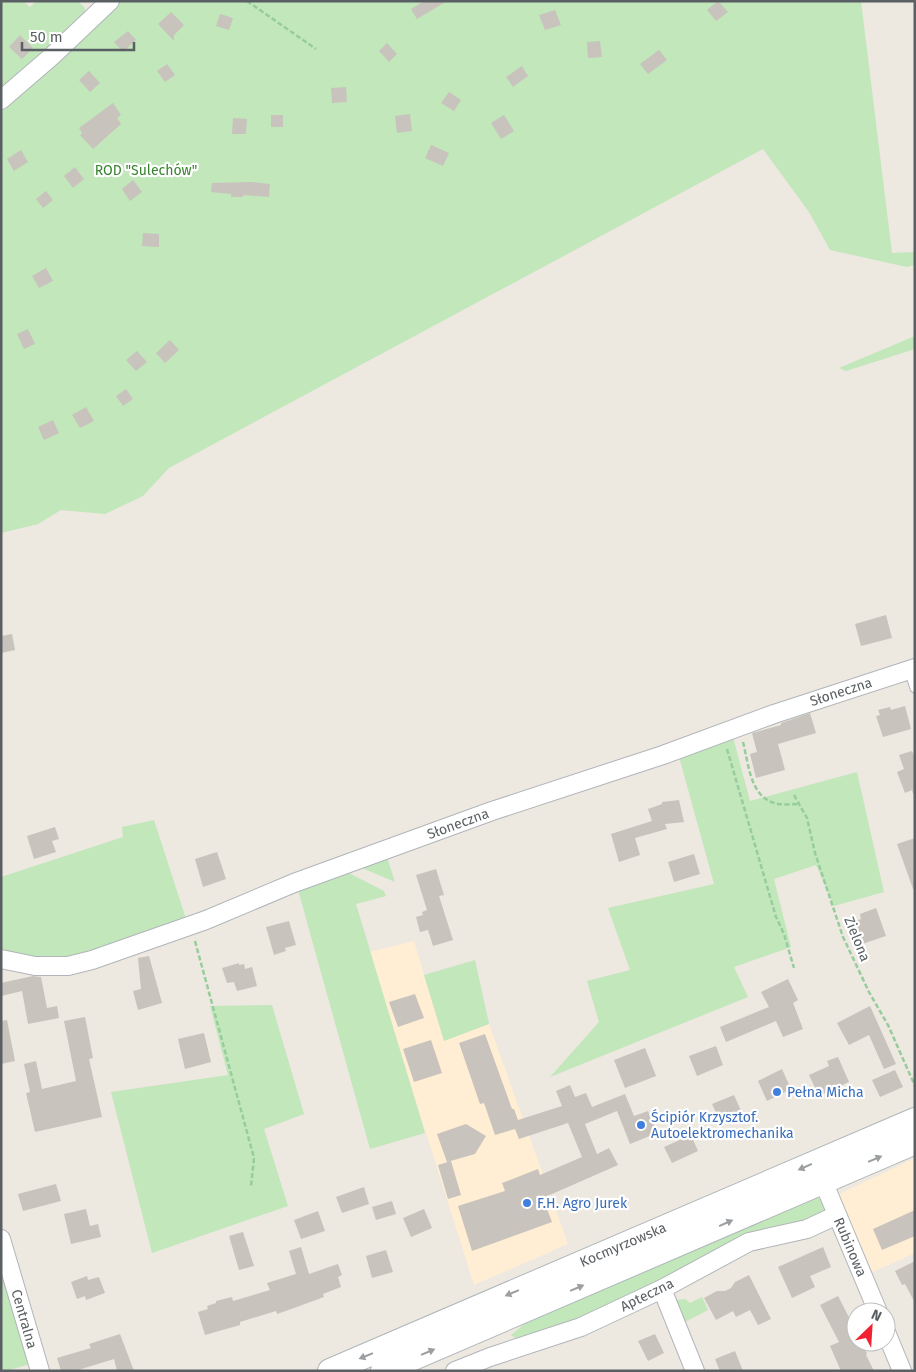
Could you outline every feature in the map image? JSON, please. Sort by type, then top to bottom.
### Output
[{"type":"main road","name":"Kocmyrzowska","points":[[330,1371],[915,1120]]},
{"type":"main road","name":"Kocmyrzowska","points":[[383,1371],[915,1142]]},
{"type":"street","points":[[1,100],[52,56],[110,1]]},
{"type":"street","name":"Słoneczna","points":[[1,959],[35,966],[68,966],[92,960],[191,925],[294,883],[482,815],[663,755],[739,726],[912,669]]},
{"type":"street","name":"Rubinowa","points":[[823,1181],[874,1302]]},
{"type":"street","name":"Apteczna","points":[[455,1371],[491,1364],[581,1327],[662,1289],[749,1242],[807,1228],[837,1214]]},
{"type":"street","name":"Centralna","points":[[1,1239],[40,1371]]},
{"type":"street","points":[[662,1289],[695,1371]]},
{"type":"street","points":[[894,1352],[902,1371]]},
{"type":"lane","points":[[912,669],[915,688]]},
{"type":"path","points":[[246,1],[316,48]]},
{"type":"path","points":[[739,726],[756,789],[774,803],[799,804]]},
{"type":"path","points":[[722,733],[776,917],[784,934],[794,968]]},
{"type":"path","name":"Zielona","points":[[794,795],[806,818],[815,853],[843,937],[869,992],[888,1025],[915,1086]]},
{"type":"path","points":[[191,925],[254,1158],[251,1186]]},
{"type":"shaded area","points":[[414,941],[444,1041],[489,1024],[568,1244],[474,1285],[369,952]]},
{"type":"shaded area","points":[[915,1158],[915,1253],[866,1275],[833,1197]]},
{"type":"green space","points":[[1,1],[23,1],[30,7],[36,1],[78,1],[85,8],[84,17],[1,90]]},
{"type":"green space","name":"ROD \"Sulechów\"","points":[[119,1],[861,1],[892,253],[915,252],[915,265],[907,267],[830,250],[809,212],[763,149],[169,468],[143,496],[105,514],[61,510],[38,524],[1,533],[1,105]]},
{"type":"green space","points":[[915,336],[915,349],[846,371],[839,368]]},
{"type":"green space","points":[[732,733],[750,801],[857,772],[884,892],[834,906],[816,865],[774,879],[791,947],[734,967],[748,997],[550,1077],[599,1022],[587,981],[630,970],[608,908],[714,884],[678,753]]},
{"type":"green space","points":[[154,820],[187,922],[67,962],[1,956],[1,877],[123,837],[122,827]]},
{"type":"green space","points":[[386,854],[395,882],[355,865]]},
{"type":"green space","points":[[343,870],[384,891],[386,896],[356,904],[425,1133],[370,1149],[297,886]]},
{"type":"green space","points":[[475,960],[489,1024],[444,1041],[424,975]]},
{"type":"green space","points":[[272,1005],[304,1114],[264,1129],[288,1206],[152,1253],[111,1092],[228,1075],[210,1006]]},
{"type":"green space","points":[[816,1196],[826,1204],[828,1210],[804,1222],[757,1232],[717,1249],[659,1281],[552,1330],[517,1339],[511,1335],[528,1321]]},
{"type":"green space","points":[[1,1265],[34,1363],[5,1371],[1,1371]]},
{"type":"green space","points":[[702,1297],[708,1310],[685,1322],[675,1300],[685,1299],[690,1303]]},
{"type":"building","points":[[424,1],[447,1],[417,19],[411,9]]},
{"type":"building","points":[[718,1],[728,12],[716,21],[707,10]]},
{"type":"building","points":[[555,10],[561,25],[545,30],[539,15]]},
{"type":"building","points":[[171,12],[184,25],[174,35],[174,41],[158,24]]},
{"type":"building","points":[[220,14],[233,18],[229,30],[216,26]]},
{"type":"building","points":[[128,31],[136,40],[123,52],[114,42]]},
{"type":"building","points":[[20,35],[33,48],[22,59],[9,47]]},
{"type":"building","points":[[600,41],[602,57],[588,58],[587,42]]},
{"type":"building","points":[[387,43],[397,54],[389,62],[379,51]]},
{"type":"building","points":[[659,50],[667,60],[648,74],[640,64]]},
{"type":"building","points":[[167,64],[175,75],[165,82],[157,71]]},
{"type":"building","points":[[522,66],[528,76],[513,87],[506,77]]},
{"type":"building","points":[[89,71],[100,83],[90,92],[79,80]]},
{"type":"building","points":[[346,87],[347,102],[332,103],[331,88]]},
{"type":"building","points":[[449,92],[461,100],[454,111],[441,103]]},
{"type":"building","points":[[113,103],[121,115],[117,118],[121,124],[93,149],[80,135],[82,133],[79,128]]},
{"type":"building","points":[[410,114],[412,131],[397,133],[395,116]]},
{"type":"building","points":[[271,115],[283,115],[283,127],[271,127]]},
{"type":"building","points":[[504,115],[514,131],[501,139],[491,123]]},
{"type":"building","points":[[233,118],[247,119],[246,134],[232,134]]},
{"type":"building","points":[[431,145],[449,153],[443,166],[425,158]]},
{"type":"building","points":[[21,150],[28,162],[14,171],[7,159]]},
{"type":"building","points":[[75,167],[84,179],[73,188],[64,176]]},
{"type":"building","points":[[133,180],[142,192],[130,201],[122,189]]},
{"type":"building","points":[[252,182],[270,184],[269,197],[243,195],[243,197],[231,197],[231,194],[211,192],[212,183]]},
{"type":"building","points":[[46,191],[53,200],[43,208],[36,199]]},
{"type":"building","points":[[143,233],[159,234],[159,247],[142,246]]},
{"type":"building","points":[[46,268],[53,281],[39,288],[32,276]]},
{"type":"building","points":[[28,329],[35,344],[24,349],[17,334]]},
{"type":"building","points":[[170,340],[179,350],[165,363],[156,353]]},
{"type":"building","points":[[137,351],[147,362],[136,371],[126,360]]},
{"type":"building","points":[[126,389],[133,399],[123,406],[116,396]]},
{"type":"building","points":[[86,407],[94,421],[80,428],[72,415]]},
{"type":"building","points":[[53,420],[59,433],[44,440],[38,427]]},
{"type":"building","points":[[886,615],[892,638],[861,646],[855,624]]},
{"type":"building","points":[[12,634],[15,650],[1,653],[1,636]]},
{"type":"building","points":[[905,706],[911,729],[883,737],[876,716],[880,715],[878,710],[890,707],[891,710]]},
{"type":"building","points":[[810,713],[816,733],[778,744],[785,770],[756,778],[750,754],[757,752],[752,733],[781,725],[781,723]]},
{"type":"building","points":[[912,751],[915,758],[915,794],[913,794],[912,790],[905,793],[897,772],[904,769],[899,755]]},
{"type":"building","points":[[679,800],[684,822],[665,824],[667,829],[635,838],[640,855],[619,862],[611,834],[652,821],[648,809],[662,804],[662,802]]},
{"type":"building","points":[[55,827],[59,839],[52,841],[56,852],[34,859],[27,836]]},
{"type":"building","points":[[915,838],[915,889],[913,889],[897,844]]},
{"type":"building","points":[[217,852],[226,879],[203,887],[195,859]]},
{"type":"building","points":[[694,854],[700,874],[674,882],[668,862]]},
{"type":"building","points":[[436,869],[444,895],[439,896],[453,940],[433,946],[428,930],[420,932],[416,917],[423,915],[422,912],[427,910],[416,875]]},
{"type":"building","points":[[876,908],[886,936],[859,945],[851,922],[861,919],[860,914]]},
{"type":"building","points":[[289,921],[296,945],[285,948],[286,951],[274,955],[266,927]]},
{"type":"building","points":[[149,956],[162,1003],[138,1010],[133,991],[141,989],[138,958]]},
{"type":"building","points":[[239,963],[239,965],[244,964],[245,969],[252,967],[257,986],[237,991],[234,982],[227,983],[222,968]]},
{"type":"building","points":[[33,976],[41,977],[47,1008],[57,1006],[59,1018],[28,1024],[22,991],[1,996],[1,983]]},
{"type":"building","points":[[788,979],[798,1000],[793,1003],[803,1029],[783,1037],[776,1021],[726,1042],[720,1027],[769,1007],[761,992]]},
{"type":"building","points":[[415,994],[424,1018],[398,1027],[389,1002]]},
{"type":"building","points":[[870,1006],[896,1064],[884,1069],[869,1035],[849,1045],[837,1023]]},
{"type":"building","points":[[85,1017],[93,1058],[89,1059],[102,1117],[35,1132],[26,1093],[30,1092],[24,1064],[36,1061],[42,1089],[76,1081],[64,1021]]},
{"type":"building","points":[[7,1020],[15,1061],[1,1064],[1,1021]]},
{"type":"building","points":[[204,1033],[211,1062],[185,1069],[178,1039]]},
{"type":"building","points":[[485,1034],[512,1109],[514,1109],[518,1120],[562,1106],[556,1091],[570,1085],[575,1097],[586,1093],[592,1107],[625,1094],[634,1116],[648,1111],[657,1133],[630,1144],[617,1111],[585,1124],[597,1154],[609,1148],[618,1165],[543,1198],[552,1222],[472,1251],[458,1206],[505,1191],[502,1183],[538,1169],[540,1175],[582,1157],[568,1123],[519,1139],[515,1129],[495,1135],[484,1103],[480,1104],[459,1043]]},
{"type":"building","points":[[431,1040],[442,1073],[414,1082],[403,1049]]},
{"type":"building","points":[[716,1046],[723,1065],[697,1076],[689,1056]]},
{"type":"building","points":[[645,1048],[656,1076],[625,1088],[614,1060]]},
{"type":"building","points":[[838,1057],[849,1082],[819,1096],[809,1075],[829,1066],[827,1061]]},
{"type":"building","points":[[782,1069],[791,1089],[767,1101],[758,1081]]},
{"type":"building","points":[[895,1070],[903,1087],[880,1097],[872,1080]]},
{"type":"building","points":[[734,1095],[742,1113],[721,1123],[712,1104]]},
{"type":"building","points":[[466,1124],[486,1136],[475,1154],[447,1162],[437,1134]]},
{"type":"building","points":[[691,1135],[698,1151],[672,1163],[664,1147]]},
{"type":"building","points":[[451,1161],[461,1195],[448,1199],[438,1165]]},
{"type":"building","points":[[56,1184],[61,1201],[23,1211],[18,1194]]},
{"type":"building","points":[[364,1187],[369,1204],[342,1213],[336,1197]]},
{"type":"building","points":[[392,1201],[396,1214],[376,1220],[372,1207]]},
{"type":"building","points":[[86,1209],[90,1226],[98,1224],[101,1237],[71,1244],[64,1214]]},
{"type":"building","points":[[424,1209],[432,1228],[411,1237],[403,1218]]},
{"type":"building","points":[[915,1210],[915,1236],[882,1250],[873,1229]]},
{"type":"building","points":[[318,1211],[325,1231],[301,1239],[294,1220]]},
{"type":"building","points":[[243,1232],[254,1266],[239,1270],[229,1236]]},
{"type":"building","points":[[301,1247],[309,1274],[338,1264],[342,1275],[338,1277],[341,1287],[323,1294],[324,1297],[277,1314],[276,1311],[240,1322],[240,1325],[205,1335],[198,1312],[208,1309],[207,1306],[216,1303],[216,1301],[232,1297],[233,1301],[270,1290],[267,1283],[296,1274],[289,1251]]},
{"type":"building","points":[[823,1247],[831,1267],[810,1276],[815,1287],[792,1298],[778,1267]]},
{"type":"building","points":[[386,1250],[393,1272],[372,1278],[366,1256]]},
{"type":"building","points":[[915,1261],[915,1303],[905,1284],[902,1285],[895,1271]]},
{"type":"building","points":[[749,1275],[771,1319],[758,1325],[750,1310],[736,1317],[733,1311],[716,1320],[704,1298],[717,1291],[725,1291],[731,1288],[735,1282]]},
{"type":"building","points":[[87,1276],[88,1280],[99,1277],[105,1293],[86,1300],[85,1296],[77,1299],[71,1282]]},
{"type":"building","points":[[838,1296],[846,1312],[846,1352],[866,1352],[874,1371],[841,1371],[830,1346],[839,1342],[820,1305]]},
{"type":"building","points":[[120,1334],[134,1371],[117,1371],[114,1359],[75,1371],[61,1371],[57,1358],[91,1348],[89,1344]]},
{"type":"building","points":[[655,1334],[664,1353],[648,1361],[638,1341]]},
{"type":"building","points":[[735,1351],[743,1371],[720,1371],[715,1359]]},
{"type":"place","name":"Pełna Micha","points":[[777,1092]]},
{"type":"place","name":"Ścipiór Krzysztof. Autoelektromechanika","points":[[641,1125]]},
{"type":"place","name":"F.H. Agro Jurek","points":[[527,1203]]}]
